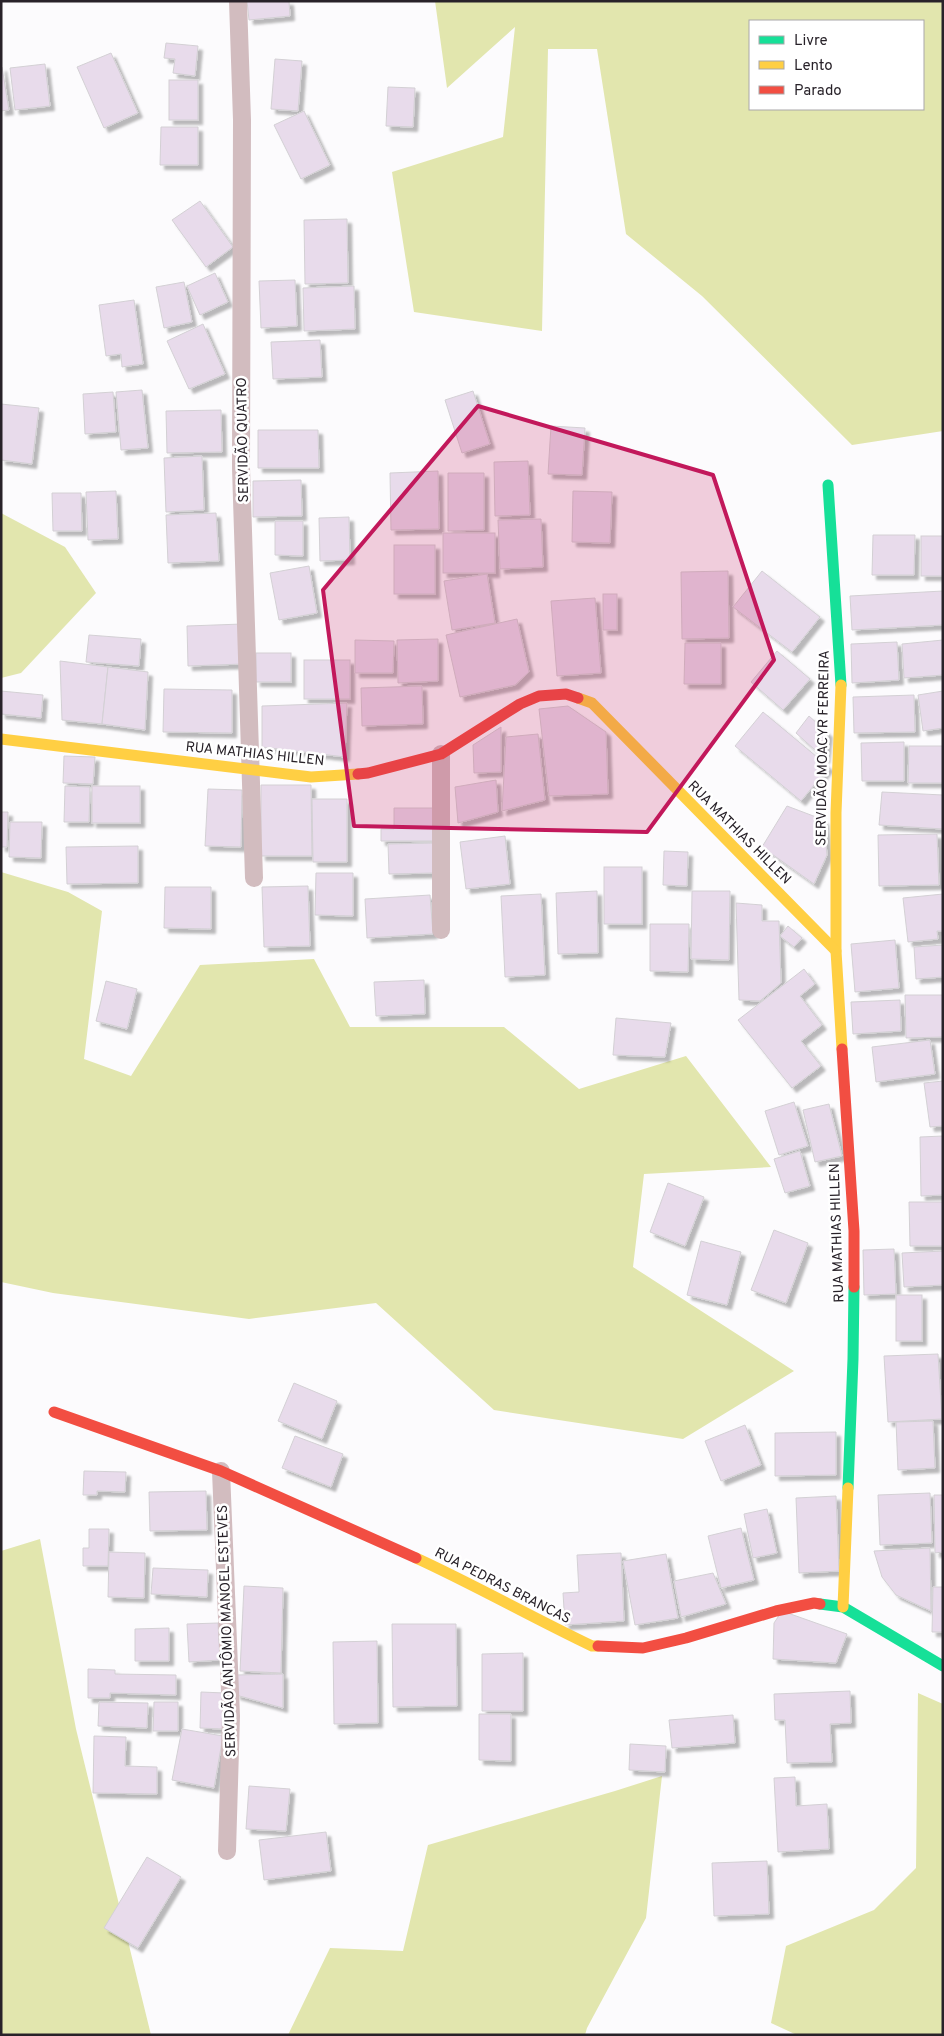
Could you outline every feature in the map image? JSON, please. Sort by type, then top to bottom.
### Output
[{"type":"street","name":"SERVIDÃO MOACYR FERREIRA","points":[[828,485],[841,674],[836,813],[836,951]]},
{"type":"street","name":"RUA MATHIAS HILLEN","points":[[1,739],[311,777],[368,774],[441,754],[520,704],[539,696],[566,694],[592,703],[836,951],[854,1231],[853,1359],[843,1607]]},
{"type":"street","name":"RUA PEDRAS BRANCAS","points":[[54,1412],[221,1470],[457,1577],[522,1614],[592,1646],[643,1648],[686,1638],[776,1611],[814,1602],[843,1607],[943,1666]]},
{"type":"lane","name":"SERVIDÃO QUATRO","points":[[238,1],[242,120],[241,468],[254,878]]},
{"type":"lane","points":[[441,754],[441,930]]},
{"type":"lane","name":"SERVIDÃO ANTÔMIO MANOEL ESTEVES","points":[[221,1470],[231,1716],[227,1852]]},
{"type":"highlighted area","points":[[478,406],[713,475],[774,660],[647,832],[354,826],[323,590]]},
{"type":"green space","points":[[435,1],[943,1],[943,431],[852,445],[702,296],[626,234],[597,49],[548,49],[542,331],[414,312],[392,172],[503,137],[515,27],[447,88]]},
{"type":"green space","points":[[1,513],[65,547],[96,593],[21,673],[1,678]]},
{"type":"green space","points":[[1,872],[68,892],[102,911],[84,1059],[131,1076],[200,965],[314,959],[350,1027],[504,1027],[579,1089],[686,1056],[771,1167],[644,1174],[633,1267],[794,1371],[683,1439],[494,1410],[376,1303],[249,1319],[53,1293],[1,1282]]},
{"type":"green space","points":[[40,1539],[76,1729],[151,2035],[1,2035],[1,1551]]},
{"type":"green space","points":[[918,1693],[943,1704],[943,2035],[797,2035],[771,2023],[786,1946],[874,1910],[916,1868]]},
{"type":"green space","points":[[662,1776],[646,1918],[585,2035],[288,2035],[330,1948],[403,1951],[428,1845]]},
{"type":"building","points":[[247,1],[289,1],[290,16],[249,20]]},
{"type":"building","points":[[166,43],[198,46],[195,76],[173,73],[175,59],[164,58]]},
{"type":"building","points":[[111,53],[138,113],[104,128],[77,67]]},
{"type":"building","points":[[275,59],[302,61],[298,111],[271,109]]},
{"type":"building","points":[[45,64],[50,106],[15,110],[10,68]]},
{"type":"building","points":[[1,67],[9,110],[1,111]]},
{"type":"building","points":[[169,80],[198,80],[198,120],[169,120]]},
{"type":"building","points":[[388,87],[415,88],[413,127],[386,126]]},
{"type":"building","points":[[304,111],[330,165],[301,179],[274,125]]},
{"type":"building","points":[[161,127],[198,127],[198,165],[160,165]]},
{"type":"building","points":[[200,201],[233,247],[206,267],[172,220]]},
{"type":"building","points":[[347,219],[348,283],[305,284],[304,220]]},
{"type":"building","points":[[215,273],[228,302],[200,315],[187,286]]},
{"type":"building","points":[[295,280],[297,326],[261,328],[259,281]]},
{"type":"building","points":[[184,282],[192,322],[164,328],[156,287]]},
{"type":"building","points":[[354,286],[355,329],[304,331],[303,288]]},
{"type":"building","points":[[134,300],[143,364],[122,367],[121,354],[106,356],[99,305]]},
{"type":"building","points":[[203,324],[225,374],[189,389],[167,341]]},
{"type":"building","points":[[320,340],[322,377],[273,379],[271,342]]},
{"type":"building","points":[[142,390],[148,448],[121,450],[116,392]]},
{"type":"building","points":[[473,391],[490,444],[462,453],[445,400]]},
{"type":"building","points":[[113,392],[116,432],[85,434],[83,394]]},
{"type":"building","points":[[1,404],[39,408],[32,464],[1,460]]},
{"type":"building","points":[[221,410],[222,452],[167,453],[166,411]]},
{"type":"building","points":[[551,426],[585,428],[582,475],[548,474]]},
{"type":"building","points":[[258,430],[318,430],[319,468],[258,468]]},
{"type":"building","points":[[202,456],[204,510],[166,512],[164,458]]},
{"type":"building","points":[[528,461],[530,515],[495,516],[494,462]]},
{"type":"building","points":[[438,471],[439,529],[391,530],[390,473]]},
{"type":"building","points":[[448,473],[484,473],[484,530],[448,531]]},
{"type":"building","points":[[301,480],[302,516],[253,517],[253,481]]},
{"type":"building","points":[[116,491],[118,539],[88,540],[86,492]]},
{"type":"building","points":[[573,491],[612,492],[610,543],[572,542]]},
{"type":"building","points":[[52,493],[81,493],[82,531],[53,531]]},
{"type":"building","points":[[216,513],[219,561],[168,563],[166,515]]},
{"type":"building","points":[[349,517],[350,560],[320,561],[319,518]]},
{"type":"building","points":[[541,519],[543,567],[500,569],[498,520]]},
{"type":"building","points":[[275,521],[303,521],[303,556],[275,555]]},
{"type":"building","points":[[443,533],[495,533],[495,573],[443,573]]},
{"type":"building","points":[[873,535],[915,535],[914,575],[872,575]]},
{"type":"building","points":[[921,536],[943,536],[943,576],[921,576]]},
{"type":"building","points":[[394,545],[435,545],[435,594],[394,594]]},
{"type":"building","points":[[309,566],[317,613],[279,620],[270,573]]},
{"type":"building","points":[[728,571],[729,638],[682,639],[681,572]]},
{"type":"building","points":[[762,571],[820,617],[792,652],[733,607]]},
{"type":"building","points":[[487,574],[495,623],[452,630],[444,581]]},
{"type":"building","points":[[943,591],[943,625],[852,630],[850,596]]},
{"type":"building","points":[[603,594],[617,594],[617,630],[603,630]]},
{"type":"building","points":[[595,598],[601,673],[557,676],[551,601]]},
{"type":"building","points":[[517,619],[529,672],[515,685],[460,697],[446,635]]},
{"type":"building","points":[[242,624],[243,664],[188,666],[187,626]]},
{"type":"building","points":[[89,635],[141,639],[139,666],[86,662]]},
{"type":"building","points":[[438,639],[438,681],[398,683],[397,640]]},
{"type":"building","points":[[355,640],[394,641],[393,673],[355,673]]},
{"type":"building","points":[[943,640],[943,675],[904,678],[902,644]]},
{"type":"building","points":[[897,642],[899,680],[852,683],[851,644]]},
{"type":"building","points":[[685,643],[721,643],[721,684],[684,684]]},
{"type":"building","points":[[777,651],[810,679],[783,710],[751,682]]},
{"type":"building","points":[[256,653],[291,653],[291,682],[256,682]]},
{"type":"building","points":[[304,660],[350,660],[350,699],[304,699]]},
{"type":"building","points":[[60,661],[108,667],[102,724],[62,720]]},
{"type":"building","points":[[108,667],[148,672],[145,730],[102,724]]},
{"type":"building","points":[[422,686],[423,724],[362,726],[361,688]]},
{"type":"building","points":[[164,689],[232,690],[232,733],[163,732]]},
{"type":"building","points":[[1,691],[43,695],[41,718],[1,714]]},
{"type":"building","points":[[943,691],[943,728],[923,731],[918,695]]},
{"type":"building","points":[[914,695],[915,732],[854,733],[853,697]]},
{"type":"building","points":[[347,703],[345,757],[262,747],[262,706]]},
{"type":"building","points":[[568,706],[606,732],[608,794],[549,796],[539,709]]},
{"type":"building","points":[[763,712],[829,767],[801,801],[735,746]]},
{"type":"building","points":[[809,716],[828,733],[825,759],[796,733]]},
{"type":"building","points":[[501,727],[501,772],[474,773],[473,745]]},
{"type":"building","points":[[538,734],[545,800],[502,811],[506,737]]},
{"type":"building","points":[[904,742],[904,781],[862,781],[861,743]]},
{"type":"building","points":[[909,746],[943,746],[943,783],[908,783]]},
{"type":"building","points":[[64,756],[95,757],[93,784],[63,783]]},
{"type":"building","points":[[496,780],[498,812],[458,823],[455,787]]},
{"type":"building","points":[[261,785],[311,785],[312,856],[261,856]]},
{"type":"building","points":[[65,786],[90,787],[89,822],[64,822]]},
{"type":"building","points":[[92,786],[140,786],[140,823],[92,823]]},
{"type":"building","points":[[208,789],[242,790],[241,847],[205,846]]},
{"type":"building","points":[[882,792],[943,795],[943,829],[879,825]]},
{"type":"building","points":[[312,799],[347,799],[347,862],[313,862]]},
{"type":"building","points":[[787,806],[824,820],[827,855],[814,884],[762,847]]},
{"type":"building","points":[[394,808],[436,808],[436,841],[381,841],[381,829],[394,829]]},
{"type":"building","points":[[1,812],[8,812],[7,847],[1,847]]},
{"type":"building","points":[[10,822],[42,822],[41,858],[9,857]]},
{"type":"building","points":[[937,834],[939,885],[879,886],[878,835]]},
{"type":"building","points":[[505,836],[510,884],[466,889],[460,842]]},
{"type":"building","points":[[434,843],[435,873],[389,874],[388,844]]},
{"type":"building","points":[[138,846],[138,883],[67,884],[66,847]]},
{"type":"building","points":[[664,851],[688,852],[687,886],[663,885]]},
{"type":"building","points":[[604,867],[642,867],[642,924],[604,924]]},
{"type":"building","points":[[316,873],[353,873],[353,916],[315,915]]},
{"type":"building","points":[[308,886],[310,946],[264,947],[262,887]]},
{"type":"building","points":[[165,887],[211,887],[211,929],[164,928]]},
{"type":"building","points":[[597,891],[598,953],[558,954],[556,893]]},
{"type":"building","points":[[692,891],[730,891],[729,960],[691,959]]},
{"type":"building","points":[[541,894],[545,975],[505,977],[501,896]]},
{"type":"building","points":[[943,894],[943,931],[937,931],[938,939],[908,942],[903,898]]},
{"type":"building","points":[[430,895],[433,934],[367,938],[365,899]]},
{"type":"building","points":[[736,903],[762,905],[762,921],[779,921],[781,983],[760,1001],[739,1000]]},
{"type":"building","points":[[650,924],[689,924],[688,972],[650,971]]},
{"type":"building","points":[[788,926],[802,938],[794,947],[780,936]]},
{"type":"building","points":[[895,940],[899,988],[855,992],[851,944]]},
{"type":"building","points":[[943,945],[943,977],[916,979],[914,947]]},
{"type":"building","points":[[804,969],[815,984],[800,996],[822,1025],[801,1041],[821,1066],[792,1088],[738,1020]]},
{"type":"building","points":[[424,980],[425,1014],[376,1016],[374,982]]},
{"type":"building","points":[[106,981],[137,989],[127,1029],[96,1021]]},
{"type":"building","points":[[905,995],[943,995],[943,1037],[906,1038]]},
{"type":"building","points":[[900,1000],[901,1031],[853,1034],[851,1002]]},
{"type":"building","points":[[616,1018],[671,1023],[665,1057],[613,1055]]},
{"type":"building","points":[[930,1040],[935,1074],[876,1082],[872,1047]]},
{"type":"building","points":[[943,1081],[943,1126],[930,1127],[924,1083]]},
{"type":"building","points":[[794,1102],[808,1146],[779,1155],[765,1111]]},
{"type":"building","points":[[829,1104],[842,1156],[815,1162],[803,1110]]},
{"type":"building","points":[[943,1136],[943,1195],[921,1196],[920,1137]]},
{"type":"building","points":[[800,1151],[810,1186],[785,1193],[774,1159]]},
{"type":"building","points":[[668,1183],[704,1197],[685,1246],[650,1232]]},
{"type":"building","points":[[909,1202],[943,1202],[943,1246],[910,1246]]},
{"type":"building","points":[[774,1230],[808,1243],[786,1303],[751,1290]]},
{"type":"building","points":[[701,1241],[741,1252],[727,1305],[687,1295]]},
{"type":"building","points":[[894,1249],[896,1294],[864,1295],[863,1250]]},
{"type":"building","points":[[943,1251],[943,1285],[904,1287],[902,1253]]},
{"type":"building","points":[[896,1295],[922,1295],[922,1341],[896,1341]]},
{"type":"building","points":[[938,1354],[942,1419],[888,1422],[884,1356]]},
{"type":"building","points":[[294,1383],[337,1401],[322,1439],[278,1421]]},
{"type":"building","points":[[933,1421],[935,1468],[898,1470],[896,1422]]},
{"type":"building","points":[[745,1425],[761,1465],[721,1481],[705,1441]]},
{"type":"building","points":[[836,1432],[836,1475],[775,1476],[775,1433]]},
{"type":"building","points":[[295,1436],[343,1454],[331,1487],[282,1468]]},
{"type":"building","points":[[84,1471],[126,1472],[125,1492],[97,1491],[97,1495],[83,1495]]},
{"type":"building","points":[[206,1491],[207,1530],[150,1531],[149,1492]]},
{"type":"building","points":[[930,1493],[932,1543],[880,1545],[878,1495]]},
{"type":"building","points":[[934,1495],[943,1495],[943,1552],[935,1553]]},
{"type":"building","points":[[836,1496],[839,1571],[799,1573],[796,1498]]},
{"type":"building","points":[[767,1509],[777,1553],[753,1558],[744,1514]]},
{"type":"building","points":[[741,1528],[754,1580],[721,1588],[708,1536]]},
{"type":"building","points":[[89,1529],[109,1529],[108,1566],[83,1566],[83,1548],[89,1548]]},
{"type":"building","points":[[930,1548],[931,1611],[896,1595],[882,1577],[874,1551]]},
{"type":"building","points":[[109,1552],[145,1553],[144,1598],[108,1597]]},
{"type":"building","points":[[621,1553],[624,1621],[565,1625],[563,1593],[579,1592],[577,1555]]},
{"type":"building","points":[[666,1554],[678,1618],[635,1625],[623,1561]]},
{"type":"building","points":[[153,1568],[208,1570],[207,1597],[151,1594]]},
{"type":"building","points":[[713,1573],[726,1604],[681,1617],[674,1581]]},
{"type":"building","points":[[244,1586],[283,1588],[281,1673],[240,1671]]},
{"type":"building","points":[[933,1587],[943,1587],[943,1632],[932,1632]]},
{"type":"building","points":[[782,1611],[847,1634],[836,1663],[773,1659],[774,1623]]},
{"type":"building","points":[[218,1623],[220,1660],[189,1662],[187,1624]]},
{"type":"building","points":[[392,1624],[456,1624],[457,1706],[393,1707]]},
{"type":"building","points":[[169,1628],[169,1661],[135,1661],[135,1629]]},
{"type":"building","points":[[377,1641],[378,1723],[334,1724],[333,1642]]},
{"type":"building","points":[[523,1653],[523,1711],[482,1711],[482,1654]]},
{"type":"building","points":[[88,1669],[115,1670],[115,1674],[176,1675],[176,1695],[110,1693],[110,1698],[88,1698]]},
{"type":"building","points":[[283,1674],[283,1708],[236,1695],[236,1675]]},
{"type":"building","points":[[850,1691],[851,1723],[830,1724],[832,1762],[787,1763],[785,1720],[775,1720],[774,1694]]},
{"type":"building","points":[[201,1692],[225,1693],[223,1729],[200,1728]]},
{"type":"building","points":[[99,1702],[148,1703],[147,1728],[98,1726]]},
{"type":"building","points":[[154,1702],[178,1702],[178,1731],[153,1731]]},
{"type":"building","points":[[479,1714],[511,1714],[511,1761],[479,1760]]},
{"type":"building","points":[[733,1715],[735,1743],[672,1748],[669,1720]]},
{"type":"building","points":[[182,1729],[223,1736],[214,1788],[172,1780]]},
{"type":"building","points":[[94,1736],[126,1737],[125,1766],[157,1767],[157,1794],[93,1793]]},
{"type":"building","points":[[630,1744],[666,1746],[665,1772],[629,1770]]},
{"type":"building","points":[[795,1777],[796,1806],[827,1804],[829,1849],[778,1852],[774,1778]]},
{"type":"building","points":[[249,1786],[290,1789],[286,1831],[246,1829]]},
{"type":"building","points":[[326,1832],[331,1871],[264,1880],[259,1840]]},
{"type":"building","points":[[147,1857],[181,1877],[138,1948],[104,1928]]},
{"type":"building","points":[[767,1861],[769,1914],[714,1916],[712,1863]]},
{"type":"traffic: fast","points":[[828,485],[841,685]]},
{"type":"traffic: fast","points":[[848,1488],[854,1287]]},
{"type":"traffic: fast","points":[[820,1604],[843,1607],[943,1666]]},
{"type":"traffic: slow","points":[[841,685],[836,813],[836,951],[842,1049]]},
{"type":"traffic: slow","points":[[578,698],[592,703],[836,951]]},
{"type":"traffic: slow","points":[[1,739],[311,777],[358,774]]},
{"type":"traffic: slow","points":[[843,1607],[848,1488]]},
{"type":"traffic: slow","points":[[416,1558],[592,1646],[598,1646]]},
{"type":"traffic: jam","points":[[358,774],[441,754],[520,704],[539,696],[566,694],[578,698]]},
{"type":"traffic: jam","points":[[842,1049],[854,1231],[854,1287]]},
{"type":"traffic: jam","points":[[54,1412],[221,1471],[416,1558]]},
{"type":"traffic: jam","points":[[598,1646],[643,1648],[686,1638],[776,1611],[814,1603],[820,1604]]}]
